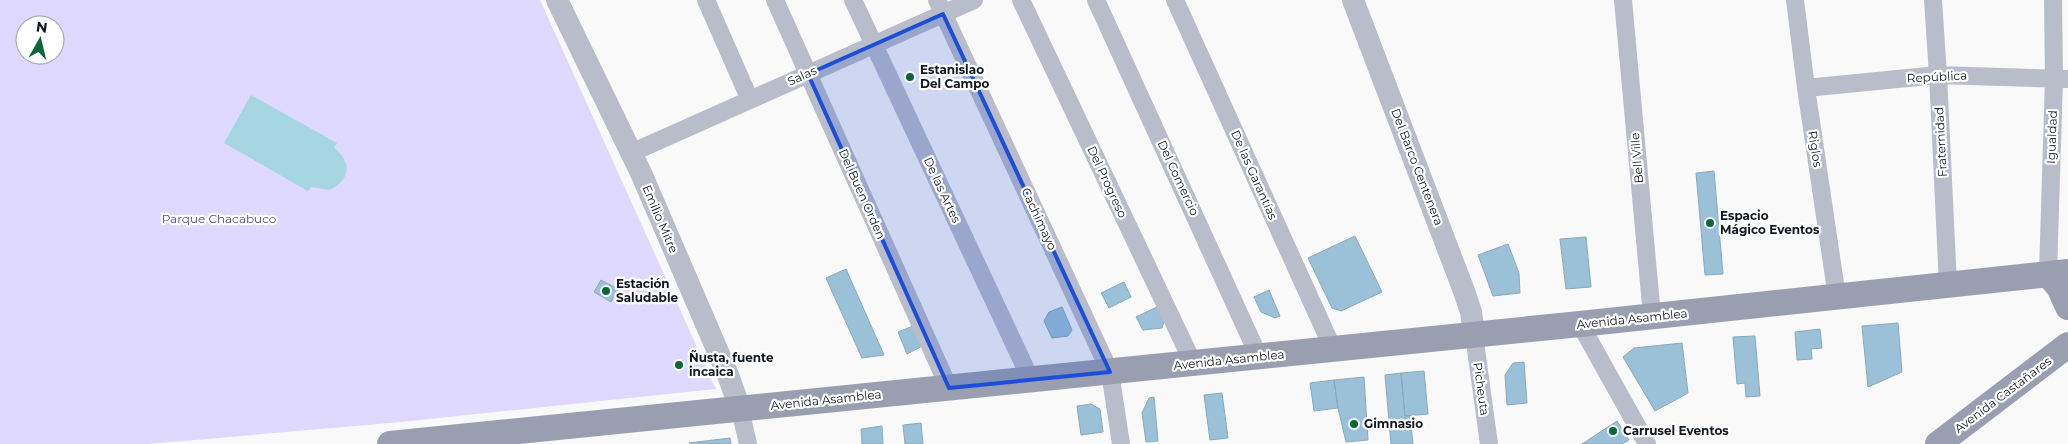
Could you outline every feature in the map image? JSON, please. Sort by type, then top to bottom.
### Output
[{"type":"main road","name":"Avenida Asamblea","points":[[399,444],[1474,335],[2058,273]]},
{"type":"main road","points":[[2058,273],[2059,287],[2068,307]]},
{"type":"main road","name":"Avenida Castañares","points":[[1938,444],[2067,344]]},
{"type":"street","name":"Emilio Mitre","points":[[556,0],[631,153],[728,375],[740,409],[748,444]]},
{"type":"street","points":[[706,0],[750,100]]},
{"type":"street","name":"Del Buen Orden","points":[[775,0],[949,388]]},
{"type":"street","name":"De las Artes","points":[[853,0],[1031,380]]},
{"type":"street","name":"Salas","points":[[631,153],[874,45],[940,7],[974,0]]},
{"type":"street","name":"Del Progreso","points":[[1021,0],[1193,363]]},
{"type":"street","name":"Del Comercio","points":[[1096,0],[1259,357]]},
{"type":"street","name":"De las Garantías","points":[[1175,0],[1333,349]]},
{"type":"street","name":"Del Barco Centenera","points":[[1353,0],[1464,291],[1471,312],[1474,335]]},
{"type":"street","name":"Bell Ville","points":[[1623,0],[1652,316]]},
{"type":"street","name":"Riglos","points":[[1795,0],[1837,297]]},
{"type":"street","name":"Fraternidad","points":[[1933,0],[1948,284]]},
{"type":"street","name":"Igualdad","points":[[2053,0],[2061,78],[2058,273]]},
{"type":"street","name":"Cachimayo","points":[[940,7],[1110,372],[1121,444]]},
{"type":"street","name":"República","points":[[1806,88],[1938,75],[2061,78]]},
{"type":"street","points":[[1580,324],[1646,444]]},
{"type":"street","name":"Picheuta","points":[[1474,335],[1489,444]]},
{"type":"highlighted area","points":[[943,14],[1110,372],[949,388],[808,74]]},
{"type":"green space","name":"Parque Chacabuco","points":[[0,0],[540,0],[716,389],[401,422],[149,444],[0,444]]},
{"type":"water","points":[[251,95],[337,143],[334,148],[340,153],[346,165],[345,176],[341,182],[329,190],[311,187],[308,191],[224,143]]},
{"type":"building","name":"Espacio Mágico Eventos","points":[[1714,171],[1723,274],[1705,275],[1696,173]]},
{"type":"building","points":[[1355,236],[1382,292],[1341,311],[1332,308],[1308,258]]},
{"type":"building","points":[[1586,237],[1591,287],[1566,289],[1560,239]]},
{"type":"building","points":[[1508,244],[1519,273],[1520,293],[1493,296],[1478,255]]},
{"type":"building","points":[[846,269],[884,355],[862,358],[826,278]]},
{"type":"building","name":"Estación Saludable","points":[[601,280],[618,289],[611,302],[594,292]]},
{"type":"building","points":[[1124,282],[1131,297],[1109,308],[1101,293]]},
{"type":"building","points":[[1269,290],[1280,316],[1275,318],[1261,312],[1254,297]]},
{"type":"building","points":[[1159,306],[1165,319],[1162,328],[1143,330],[1136,317]]},
{"type":"building","points":[[1062,307],[1072,330],[1068,336],[1052,338],[1044,321],[1049,312]]},
{"type":"building","points":[[1898,323],[1902,372],[1868,387],[1862,326]]},
{"type":"building","points":[[918,324],[924,345],[907,354],[898,332]]},
{"type":"building","points":[[1820,329],[1822,348],[1811,349],[1812,359],[1797,360],[1795,332]]},
{"type":"building","points":[[1755,336],[1760,396],[1746,397],[1745,383],[1737,384],[1733,337]]},
{"type":"building","points":[[1682,343],[1688,393],[1655,411],[1623,357],[1634,348]]},
{"type":"building","points":[[1524,362],[1527,403],[1507,405],[1505,375],[1513,363]]},
{"type":"building","points":[[1424,371],[1428,414],[1405,416],[1401,373]]},
{"type":"building","points":[[1401,373],[1405,416],[1410,416],[1413,444],[1391,444],[1385,375]]},
{"type":"building","name":"Gimnasio","points":[[1364,377],[1368,440],[1346,442],[1334,380]]},
{"type":"building","points":[[1334,380],[1338,408],[1314,411],[1310,383]]},
{"type":"building","points":[[1222,393],[1228,438],[1210,440],[1204,395]]},
{"type":"building","points":[[1154,397],[1158,441],[1146,442],[1142,413],[1149,398]]},
{"type":"building","points":[[1091,404],[1100,409],[1103,432],[1081,435],[1077,406]]},
{"type":"building","name":"Carrusel Eventos","points":[[1617,421],[1629,440],[1622,444],[1582,444]]},
{"type":"building","points":[[921,423],[923,444],[905,444],[903,425]]},
{"type":"building","points":[[882,426],[883,444],[862,444],[861,429]]},
{"type":"building","points":[[730,438],[731,444],[689,443]]},
{"type":"place","name":"Estanislao Del Campo","points":[[910,77]]},
{"type":"place","name":"Espacio Mágico Eventos","points":[[1710,223]]},
{"type":"place","name":"Estación Saludable","points":[[606,291]]},
{"type":"place","name":"Ñusta, fuente incaica","points":[[679,365]]},
{"type":"place","name":"Gimnasio","points":[[1354,424]]},
{"type":"place","name":"Carrusel Eventos","points":[[1613,431]]}]
